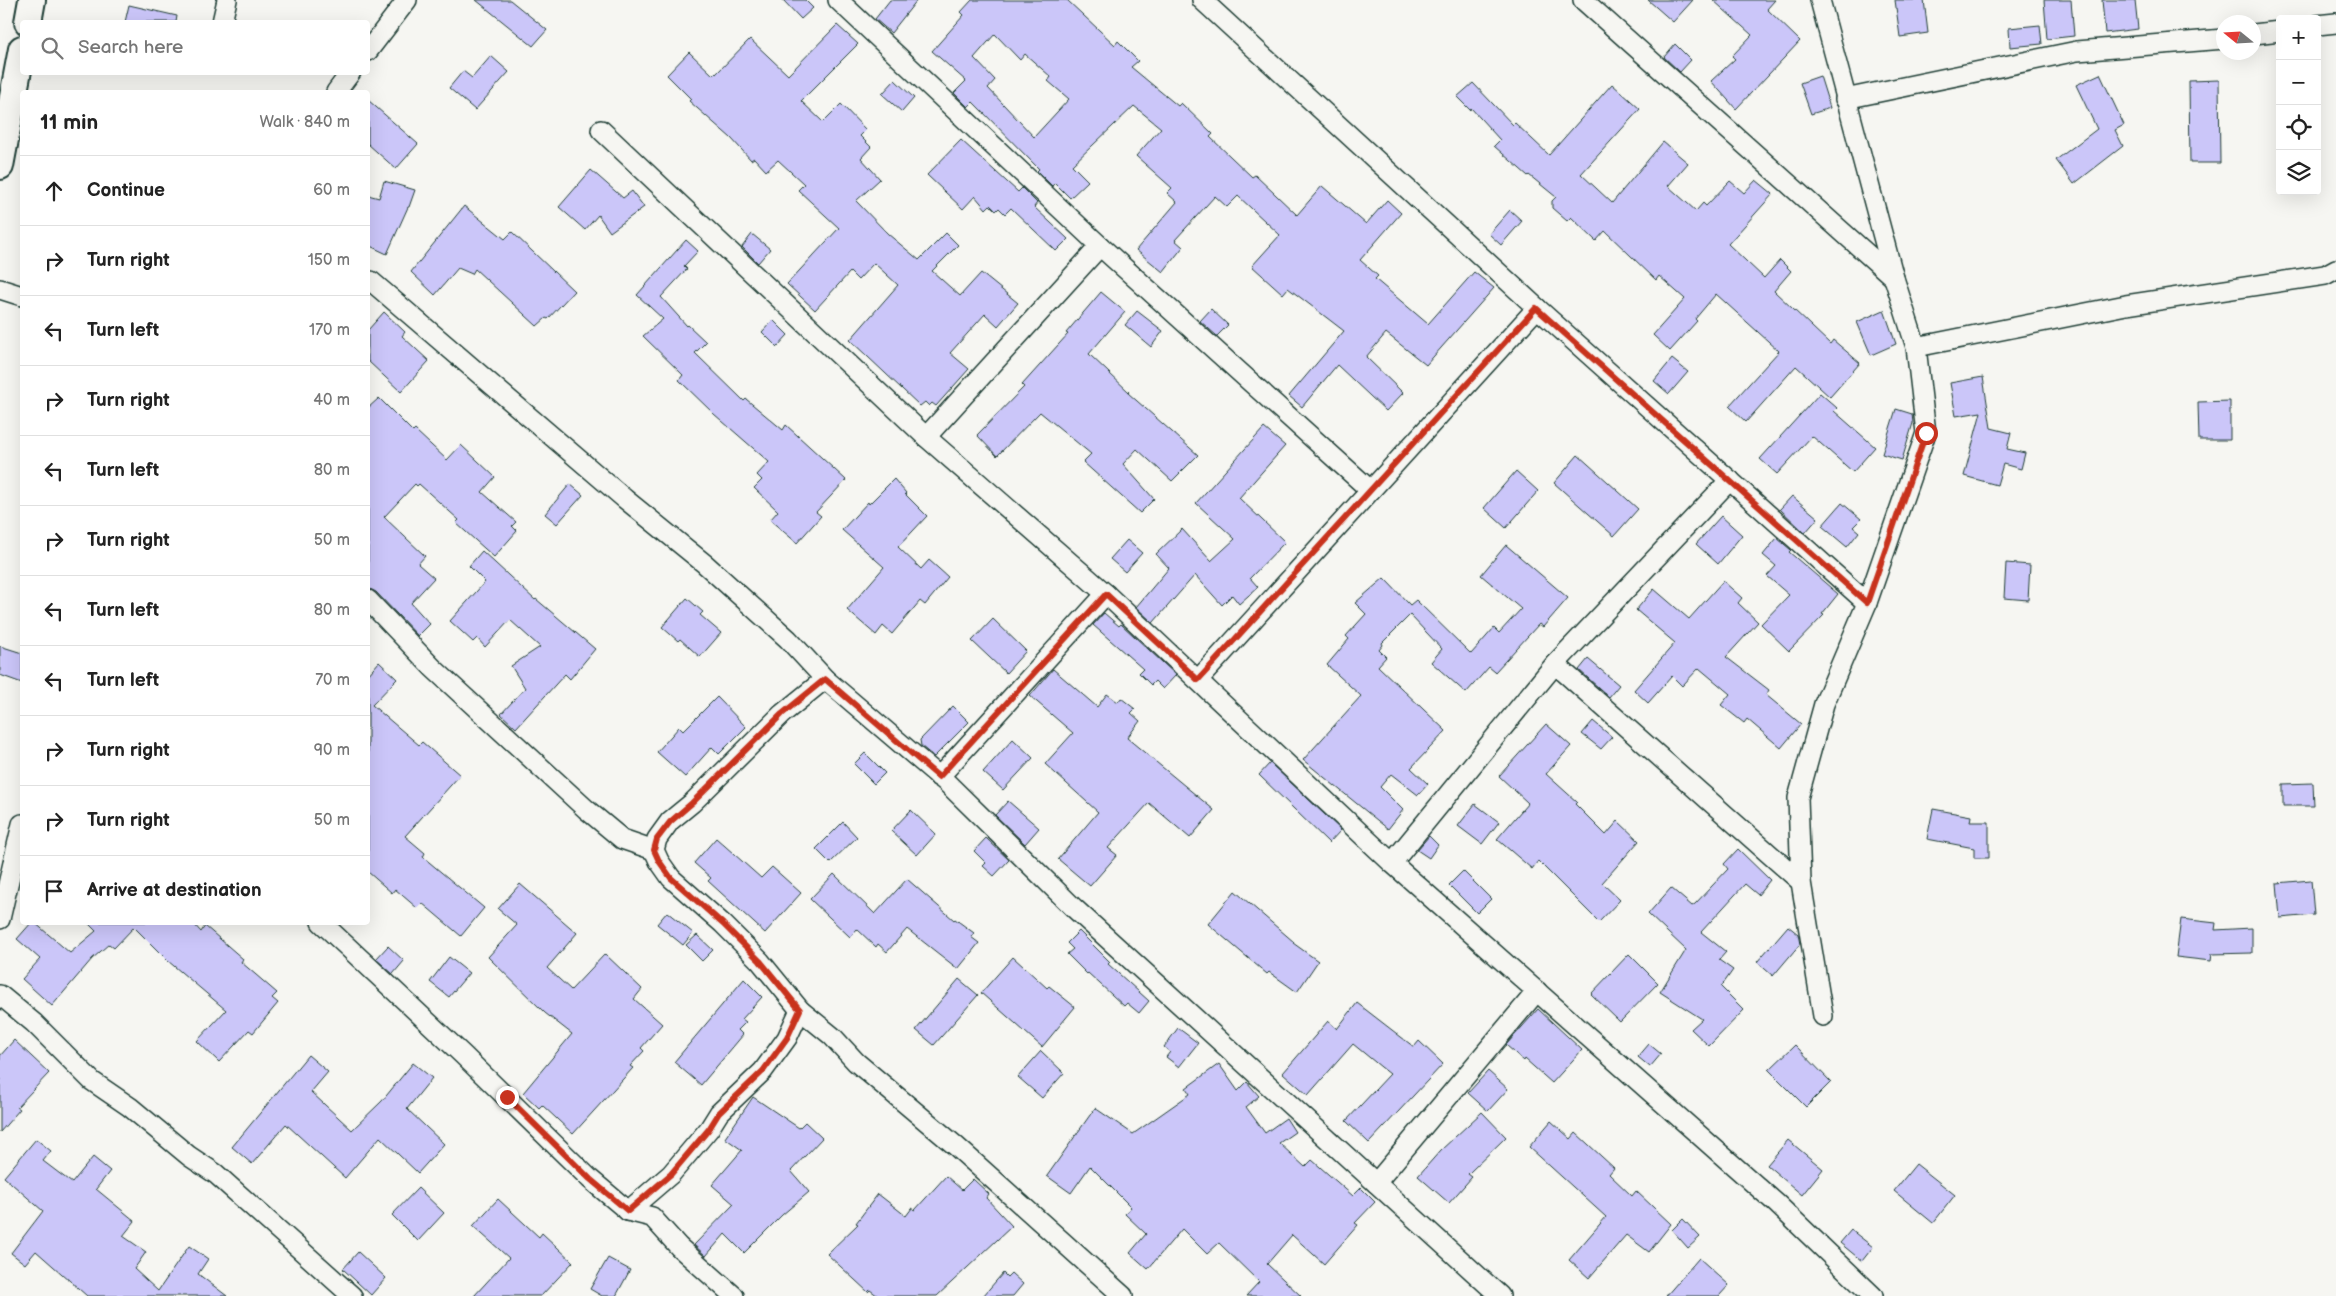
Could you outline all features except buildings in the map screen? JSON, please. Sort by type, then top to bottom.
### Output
[{"type":"street","points":[[28,20],[32,0]]},
{"type":"street","points":[[222,20],[226,0]]},
{"type":"street","points":[[370,48],[407,0]]},
{"type":"street","points":[[838,0],[1100,246],[1370,490]]},
{"type":"street","points":[[1202,0],[1536,308],[1867,603]]},
{"type":"street","points":[[1583,0],[1894,278]]},
{"type":"street","points":[[1820,0],[1894,278],[1916,347],[1926,433],[1867,603],[1824,704],[1798,798],[1801,882],[1822,1016]]},
{"type":"street","points":[[2321,25],[2336,23]]},
{"type":"street","points":[[2261,33],[2276,31]]},
{"type":"street","points":[[1845,99],[2077,51],[2216,40]]},
{"type":"street","points":[[0,166],[20,61]]},
{"type":"street","points":[[338,90],[349,75]]},
{"type":"street","points":[[601,130],[926,436],[1106,594],[1392,863],[1777,1204],[1872,1296]]},
{"type":"street","points":[[926,436],[1100,246]]},
{"type":"street","points":[[1916,347],[2126,305],[2325,275],[2336,269]]},
{"type":"street","points":[[371,281],[571,451],[625,500],[705,564],[788,639],[825,679],[939,777],[1074,908],[1500,1296]]},
{"type":"street","points":[[0,289],[20,295]]},
{"type":"street","points":[[1198,680],[1536,308]]},
{"type":"street","points":[[1392,863],[1555,664],[1730,480]]},
{"type":"street","points":[[939,777],[1106,594]]},
{"type":"street","points":[[370,602],[433,668],[586,809],[622,839],[654,850]]},
{"type":"street","points":[[1555,664],[1801,882]]},
{"type":"street","points":[[825,679],[782,714],[692,803],[670,822],[657,839],[654,850],[659,861],[671,878],[723,924],[760,961],[800,1010],[832,1036],[856,1062],[957,1147],[1123,1296]]},
{"type":"street","points":[[0,919],[20,833]]},
{"type":"street","points":[[324,925],[590,1179],[628,1211],[652,1216],[679,1247],[734,1296]]},
{"type":"street","points":[[1376,1184],[1536,991]]},
{"type":"street","points":[[0,995],[34,1023],[92,1081],[130,1107],[188,1156],[216,1174],[352,1296]]},
{"type":"street","points":[[628,1211],[671,1174],[709,1129],[719,1113],[763,1071],[787,1038],[800,1010]]},
{"type":"route","points":[[507,1097],[590,1179],[628,1211],[671,1174],[709,1129],[719,1113],[763,1071],[787,1038],[800,1010],[760,961],[723,924],[671,878],[659,861],[654,850],[657,839],[670,822],[716,781],[733,761],[782,714],[825,679],[939,777],[1106,594],[1198,680],[1536,308],[1867,603],[1926,433]]}]
